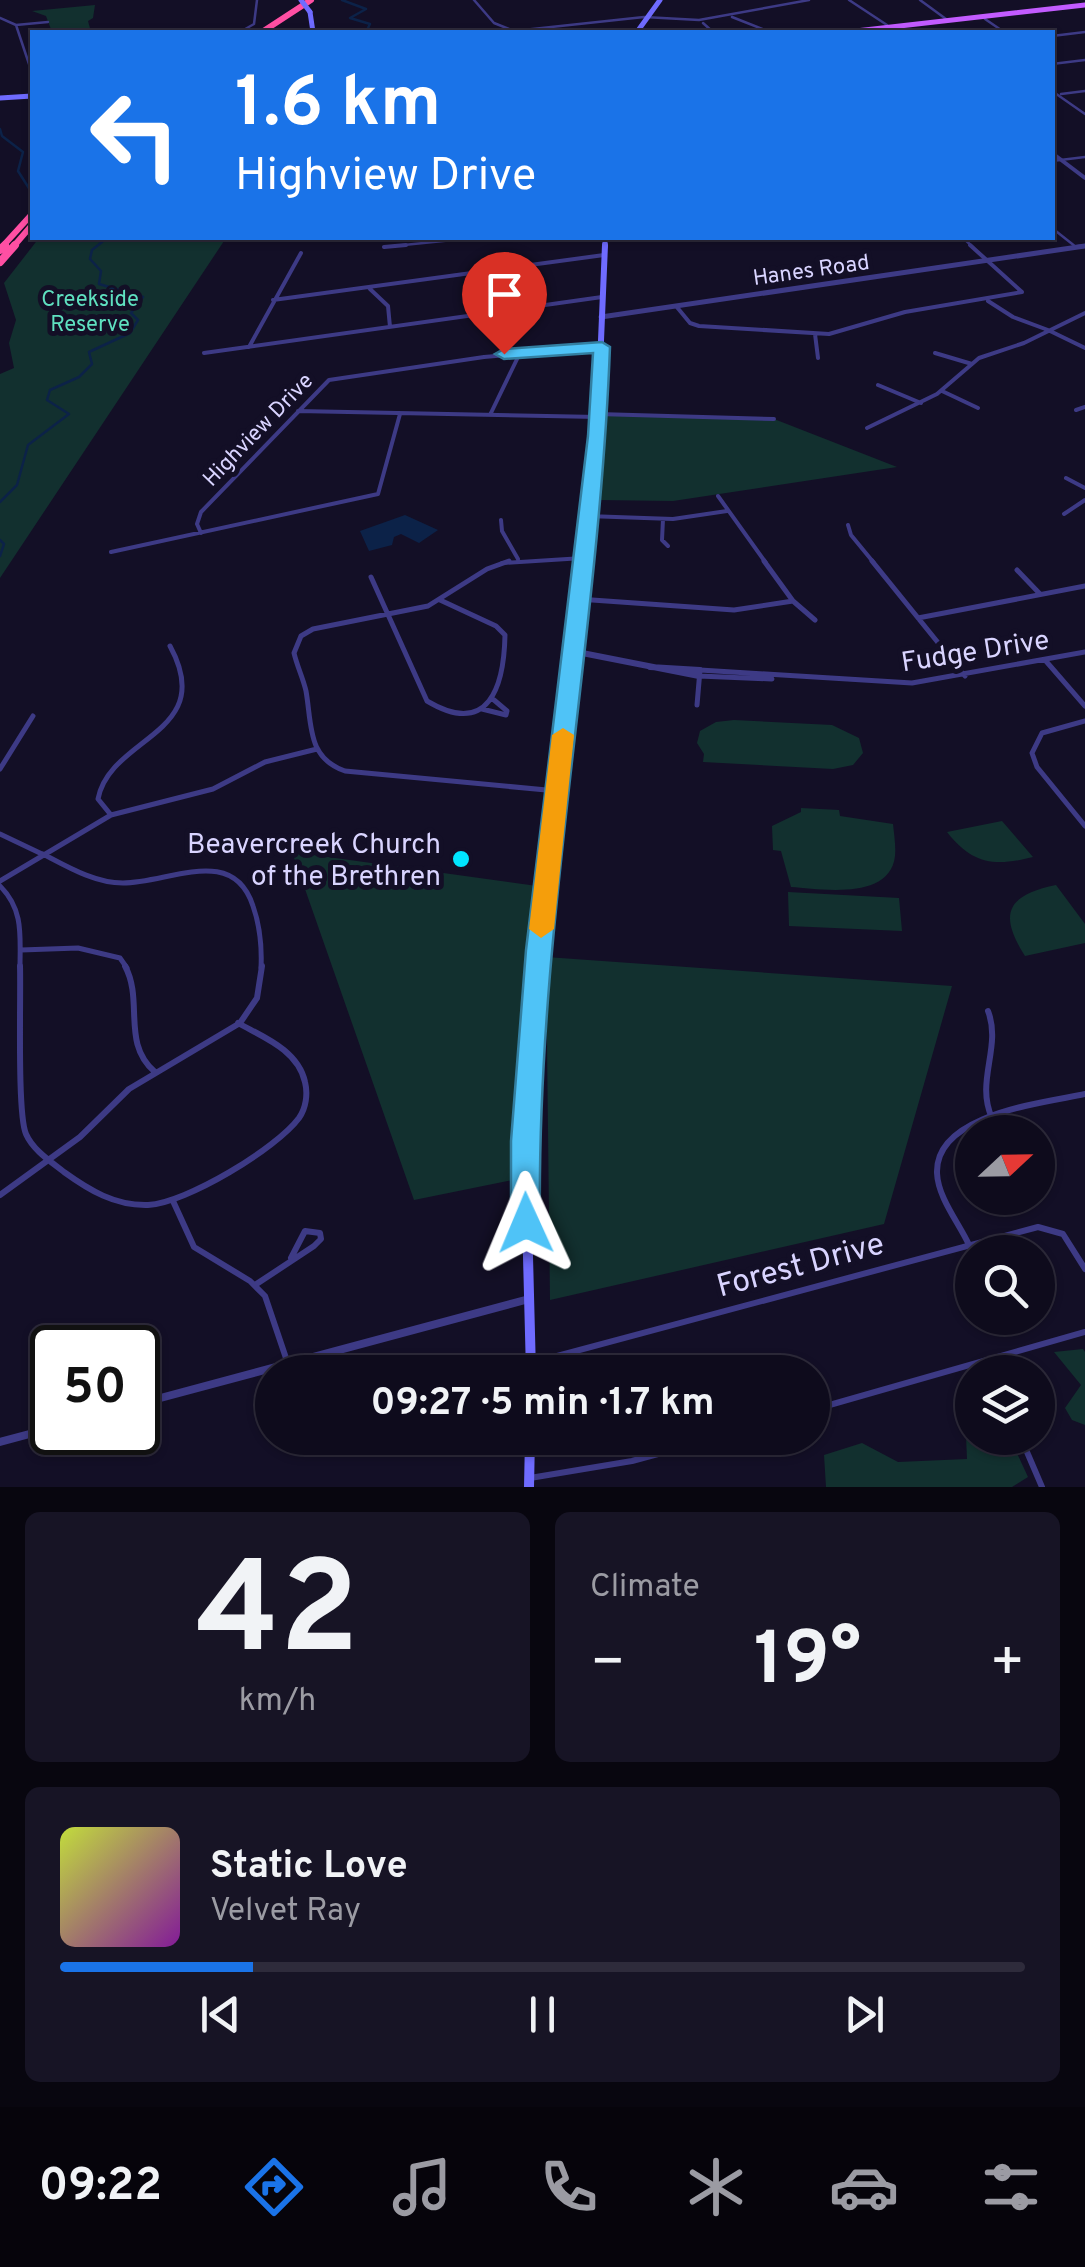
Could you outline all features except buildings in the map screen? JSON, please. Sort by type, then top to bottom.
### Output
[{"type":"highway","points":[[275,30],[314,0]]},
{"type":"highway","points":[[265,30],[314,0]]},
{"type":"highway","points":[[0,250],[30,219]]},
{"type":"highway","points":[[0,262],[30,220]]},
{"type":"main road","points":[[301,0],[310,12],[313,30]]},
{"type":"main road","points":[[639,30],[660,0]]},
{"type":"main road","points":[[860,30],[1085,5]]},
{"type":"main road","points":[[3,98],[30,97]]},
{"type":"main road","points":[[531,1355],[525,1141],[539,950],[598,416],[604,240]]},
{"type":"main road","points":[[530,1455],[530,1482]]},
{"type":"street","points":[[243,30],[254,23],[257,0]]},
{"type":"street","points":[[474,0],[490,20],[507,30]]},
{"type":"street","points":[[520,30],[648,18],[688,21],[809,0]]},
{"type":"street","points":[[849,0],[893,30]]},
{"type":"street","points":[[920,0],[946,19]]},
{"type":"street","points":[[730,16],[765,30]]},
{"type":"street","points":[[0,18],[16,24],[48,22]]},
{"type":"street","points":[[984,20],[1001,30]]},
{"type":"street","points":[[16,24],[30,67]]},
{"type":"street","points":[[703,24],[710,30]]},
{"type":"street","points":[[1055,36],[1085,32]]},
{"type":"street","points":[[1055,64],[1085,60]]},
{"type":"street","points":[[1058,95],[1085,91]]},
{"type":"street","points":[[1055,92],[1085,114]]},
{"type":"street","points":[[1055,154],[1085,178]]},
{"type":"street","points":[[1055,161],[1085,157]]},
{"type":"street","points":[[1055,230],[1076,247]]},
{"type":"street","points":[[401,240],[405,246]]},
{"type":"street","points":[[384,247],[449,240]]},
{"type":"street","points":[[676,306],[699,326],[815,334],[839,332],[905,312],[1020,294],[1022,290],[965,240]]},
{"type":"street","name":"Hanes Road","points":[[602,317],[1085,246]]},
{"type":"street","points":[[249,346],[301,253]]},
{"type":"street","points":[[273,300],[604,255]]},
{"type":"street","points":[[369,287],[388,306],[390,327]]},
{"type":"street","points":[[204,353],[602,297]]},
{"type":"street","points":[[986,300],[1014,317],[1085,348]]},
{"type":"street","points":[[867,428],[942,391],[972,364],[1085,313]]},
{"type":"street","points":[[815,334],[818,358]]},
{"type":"street","name":"Highview Drive","points":[[201,533],[198,524],[202,512],[322,384],[334,379],[520,353],[602,347]]},
{"type":"street","points":[[934,352],[972,364]]},
{"type":"street","points":[[490,415],[520,353]]},
{"type":"street","points":[[878,385],[921,403]]},
{"type":"street","points":[[942,391],[978,408]]},
{"type":"street","points":[[1076,410],[1085,407]]},
{"type":"street","points":[[298,411],[774,419]]},
{"type":"street","points":[[111,552],[378,494],[400,414]]},
{"type":"street","points":[[1066,478],[1085,488]]},
{"type":"street","points":[[718,496],[793,601],[815,620]]},
{"type":"street","points":[[1064,514],[1085,500]]},
{"type":"street","points":[[587,516],[663,519],[727,511]]},
{"type":"street","points":[[663,519],[662,540],[668,546]]},
{"type":"street","points":[[501,520],[500,526],[518,559]]},
{"type":"street","points":[[848,525],[851,535],[964,676]]},
{"type":"street","points":[[557,791],[341,771],[324,763],[306,719],[304,682],[293,653],[295,642],[313,629],[388,615],[440,600],[486,569],[518,559],[583,558]]},
{"type":"street","points":[[1017,570],[1040,594]]},
{"type":"street","points":[[371,577],[427,702],[450,712],[480,709],[499,716],[507,714],[494,700]]},
{"type":"street","points":[[918,618],[1085,586]]},
{"type":"street","points":[[578,598],[734,610],[793,601]]},
{"type":"street","points":[[440,600],[496,626],[505,635],[494,700],[480,709]]},
{"type":"street","points":[[110,815],[98,799],[100,784],[164,729],[182,704],[180,676],[170,646]]},
{"type":"street","name":"Fudge Drive","points":[[572,652],[661,673],[904,683],[964,676],[1085,652]]},
{"type":"street","points":[[1044,660],[1085,706]]},
{"type":"street","points":[[697,704],[700,673]]},
{"type":"street","points":[[0,770],[33,716]]},
{"type":"street","points":[[1085,720],[1042,734],[1032,750],[1035,763],[1085,826]]},
{"type":"street","points":[[238,1023],[296,1060],[306,1082],[304,1107],[284,1132],[173,1201],[138,1205],[108,1200],[86,1189],[30,1142],[24,1126],[17,907],[0,884],[42,854],[110,815],[213,789],[265,762],[316,749]]},
{"type":"street","points":[[0,834],[76,871],[110,882],[138,882],[214,870],[238,879],[246,890],[265,964],[260,996],[238,1023],[121,1095],[80,1136],[0,1195]]},
{"type":"street","points":[[21,950],[78,948],[120,958],[131,973],[139,1056],[155,1072]]},
{"type":"street","points":[[988,1011],[993,1025],[981,1096],[990,1115]]},
{"type":"street","points":[[1004,1115],[1085,1094]]},
{"type":"street","points":[[955,1132],[938,1158],[938,1180],[965,1235]]},
{"type":"street","points":[[173,1201],[194,1247],[254,1284],[272,1308],[285,1355]]},
{"type":"street","name":"Forest Drive","points":[[1008,1235],[1048,1226],[1065,1234],[1085,1269]]},
{"type":"street","points":[[254,1284],[314,1246],[320,1233],[306,1231],[291,1258]]},
{"type":"street","name":"Forest Drive","points":[[577,1355],[955,1248]]},
{"type":"street","points":[[321,1355],[529,1299]]},
{"type":"street","points":[[1006,1355],[1085,1332]]},
{"type":"street","points":[[830,1405],[955,1369]]},
{"type":"street","points":[[160,1398],[255,1373]]},
{"type":"street","points":[[0,1442],[30,1434]]},
{"type":"street","points":[[530,1482],[657,1455]]},
{"type":"street","points":[[1028,1455],[1042,1487]]},
{"type":"green space","points":[[95,5],[93,18],[88,21],[90,30],[51,30],[46,16],[32,11]]},
{"type":"green space","name":"Creekside Reserve","points":[[37,240],[225,240],[0,578],[0,374],[14,368],[9,343],[16,320],[4,283]]},
{"type":"green space","points":[[604,414],[774,419],[897,467],[673,501],[598,500]]},
{"type":"green space","points":[[716,722],[832,725],[859,738],[863,753],[853,765],[833,769],[703,762],[704,754],[697,743],[700,731]]},
{"type":"green space","points":[[801,808],[839,810],[840,816],[893,824],[895,856],[890,870],[881,880],[852,889],[791,887],[781,851],[773,850],[772,826],[801,812]]},
{"type":"green space","points":[[1002,821],[1033,857],[1007,862],[985,860],[966,851],[947,832]]},
{"type":"green space","points":[[292,852],[537,886],[513,1180],[414,1200]]},
{"type":"green space","points":[[1056,885],[1085,924],[1085,943],[1025,956],[1012,929],[1012,909],[1027,894]]},
{"type":"green space","points":[[788,892],[899,898],[902,931],[789,926]]},
{"type":"green space","points":[[546,957],[952,986],[884,1224],[550,1300]]},
{"type":"green space","points":[[1083,1349],[1085,1425],[1072,1420],[1065,1408],[1081,1385],[1054,1352]]},
{"type":"green space","points":[[862,1443],[898,1462],[967,1459],[967,1455],[1018,1455],[1028,1477],[1012,1487],[826,1487],[824,1455]]},
{"type":"water","points":[[405,515],[438,530],[419,543],[401,534],[394,537],[392,545],[369,551],[360,531]]},
{"type":"waterway","points":[[342,0],[366,9],[350,18],[370,24],[367,30]]},
{"type":"waterway","points":[[0,129],[2,136],[23,152],[18,171],[30,190]]},
{"type":"waterway","points":[[0,502],[17,485],[28,445],[69,414],[47,400],[50,390],[79,377],[92,364],[89,352],[130,333],[138,320],[131,313],[143,297],[99,284],[101,271],[90,259],[92,250],[104,240]]},
{"type":"waterway","points":[[0,540],[4,544],[0,556]]},
{"type":"slow traffic","points":[[541,929],[563,735]]},
{"type":"place","name":"Beavercreek Church of the Brethren","points":[[461,859]]},
{"type":"route","points":[[504,354],[602,347],[598,436],[539,950],[525,1141],[526,1223]]}]
